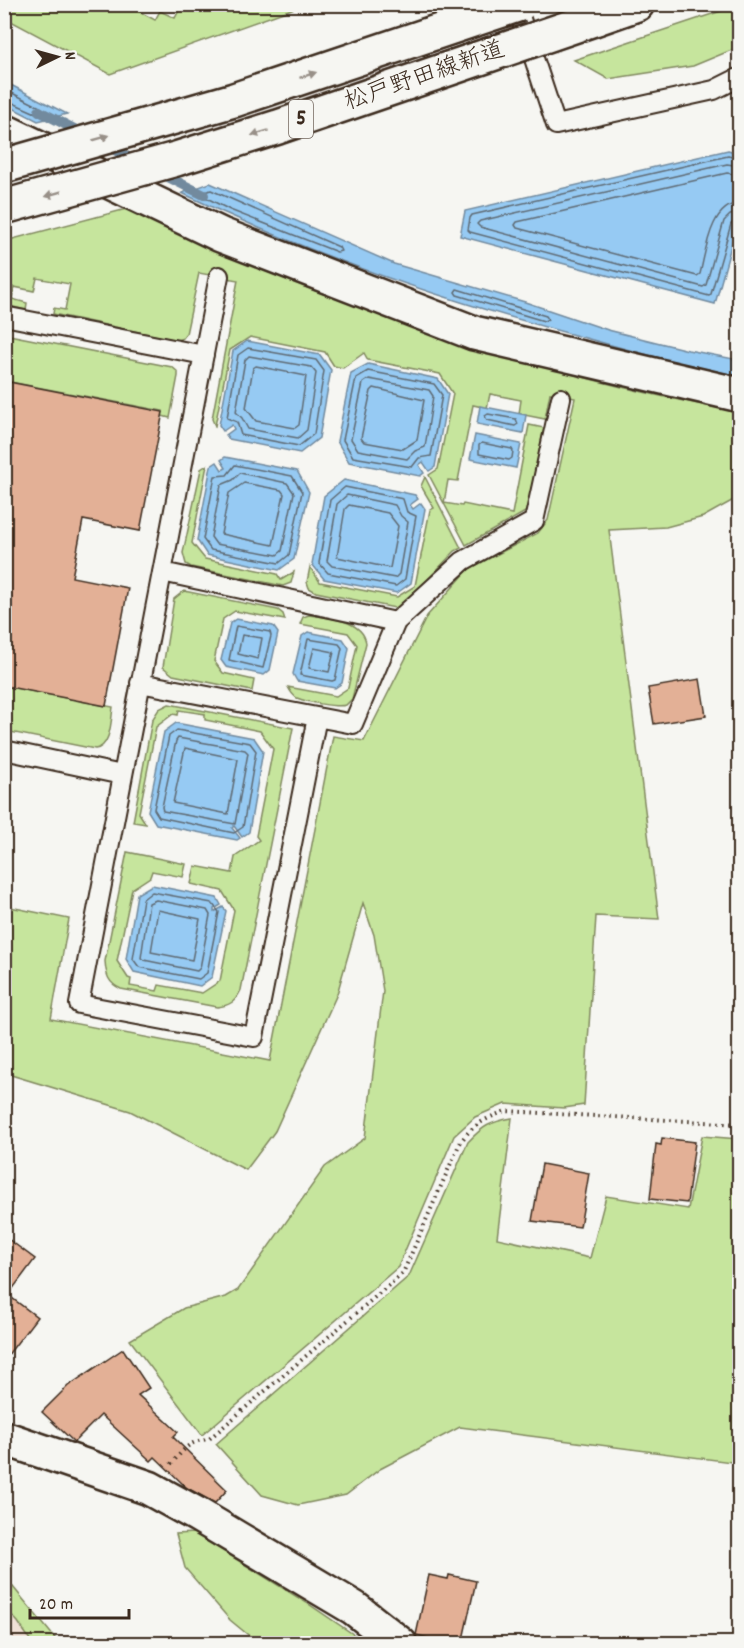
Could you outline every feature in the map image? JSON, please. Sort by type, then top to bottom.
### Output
[{"type":"street","name":"松戸野田線新道","points":[[4,166],[234,100],[518,4]]},
{"type":"street","name":"松戸野田線新道","points":[[4,207],[176,159],[278,127],[637,4]]},
{"type":"street","points":[[4,131],[221,235],[474,333],[740,395]]},
{"type":"street","points":[[4,1438],[149,1488],[208,1520],[354,1608],[400,1644]]},
{"type":"lane","points":[[518,4],[556,125],[714,90],[740,77]]},
{"type":"lane","points":[[219,276],[79,1004],[254,1037],[317,717]]},
{"type":"lane","points":[[4,316],[204,355]]},
{"type":"lane","points":[[140,683],[353,724],[396,622],[463,561],[534,521],[561,398]]},
{"type":"lane","points":[[162,572],[396,622]]},
{"type":"lane","points":[[4,750],[123,775]]},
{"type":"path","points":[[149,1488],[189,1444],[196,1440],[209,1439],[403,1273],[459,1145],[465,1134],[483,1119],[506,1111],[740,1124]]},
{"type":"shaded area","points":[[4,1608],[18,1622],[32,1643],[5,1643]]},
{"type":"green space","points":[[13,5],[143,5],[140,12],[155,20],[160,11],[175,18],[182,5],[303,5],[110,74],[7,19]]},
{"type":"green space","points":[[739,5],[739,47],[693,66],[608,79],[574,60]]},
{"type":"green space","points":[[130,208],[173,231],[240,261],[361,308],[467,344],[629,389],[739,412],[739,497],[703,517],[666,527],[609,530],[659,919],[596,916],[584,1105],[564,1108],[505,1104],[475,1117],[454,1136],[398,1267],[202,1435],[130,1340],[184,1308],[226,1297],[238,1290],[325,1167],[365,1138],[383,991],[374,935],[363,903],[337,994],[275,1131],[246,1170],[130,1111],[11,1075],[5,1070],[5,906],[69,919],[51,1019],[270,1061],[333,736],[364,741],[427,616],[469,569],[538,533],[548,520],[575,398],[550,393],[545,419],[519,414],[521,400],[490,394],[487,408],[473,405],[458,481],[448,480],[444,503],[462,506],[463,504],[512,514],[529,425],[544,428],[527,511],[466,545],[429,475],[438,469],[453,394],[440,374],[368,360],[364,353],[343,368],[334,366],[325,352],[250,337],[230,350],[215,426],[212,419],[238,280],[199,273],[186,334],[177,340],[53,314],[54,308],[65,310],[70,284],[37,278],[34,291],[14,287],[12,299],[27,303],[26,310],[5,305],[5,241]]},
{"type":"green space","points":[[4,334],[172,367],[178,372],[178,376],[170,418],[162,416],[163,411],[5,381]]},
{"type":"green space","points":[[207,465],[192,543],[205,559],[277,574],[281,580],[294,572],[291,583],[283,586],[191,567],[186,564],[183,553],[201,469]]},
{"type":"green space","points":[[425,477],[461,548],[455,551],[403,605],[395,608],[316,592],[309,588],[307,582],[310,567],[320,582],[397,597],[415,586],[430,510],[434,508],[421,486]]},
{"type":"green space","points":[[184,591],[278,610],[283,614],[285,620],[235,611],[223,619],[214,661],[223,673],[254,680],[252,691],[173,675],[163,667],[174,599]]},
{"type":"green space","points":[[309,615],[344,621],[358,629],[363,635],[366,643],[352,699],[346,705],[329,705],[302,700],[294,696],[288,687],[336,696],[348,688],[357,645],[348,633],[300,624],[303,617]]},
{"type":"green space","points":[[4,686],[113,707],[107,739],[104,744],[95,749],[5,731]]},
{"type":"green space","points":[[169,704],[293,728],[241,990],[232,1002],[217,1007],[121,989],[110,981],[106,970],[105,961],[127,852],[186,864],[183,877],[152,871],[150,877],[132,889],[117,961],[131,979],[130,986],[157,991],[159,985],[202,993],[220,981],[234,910],[222,891],[191,884],[195,866],[232,873],[235,857],[259,840],[256,836],[273,749],[260,731],[205,720],[205,714],[179,710],[178,715],[173,714],[156,727],[139,813],[146,824],[133,822],[152,720],[159,709]]},
{"type":"green space","points":[[512,1118],[497,1238],[590,1258],[606,1196],[688,1209],[702,1136],[739,1139],[739,1463],[460,1427],[380,1469],[346,1495],[298,1505],[262,1495],[216,1444],[409,1276],[468,1142],[487,1126]]},
{"type":"green space","points":[[194,1533],[307,1603],[366,1643],[258,1643],[230,1620],[185,1568],[176,1534]]},
{"type":"green space","points":[[4,1576],[59,1643],[32,1643],[5,1608]]},
{"type":"water","points":[[4,83],[67,114],[38,121],[5,104]]},
{"type":"water","points":[[728,150],[739,153],[739,217],[715,304],[460,236],[465,211]]},
{"type":"water","points":[[210,183],[394,264],[525,302],[608,330],[739,360],[739,376],[683,364],[537,325],[433,293],[331,257],[182,193]]},
{"type":"water","points":[[247,341],[320,355],[331,370],[319,438],[300,453],[229,439],[226,435],[234,429],[232,425],[223,431],[219,425],[233,351]]},
{"type":"water","points":[[368,364],[438,379],[448,394],[435,467],[429,471],[423,462],[419,465],[424,473],[420,476],[349,462],[337,441],[351,373]]},
{"type":"water","points":[[480,406],[526,415],[523,433],[477,424]]},
{"type":"water","points":[[475,435],[521,444],[516,468],[470,459]]},
{"type":"water","points":[[225,457],[297,471],[309,492],[294,559],[279,570],[207,555],[197,540],[211,466],[217,462],[222,470],[226,468],[221,460]]},
{"type":"water","points":[[344,480],[415,495],[418,499],[410,505],[413,509],[421,503],[425,509],[411,583],[397,593],[324,579],[312,564],[324,496]]},
{"type":"water","points":[[236,619],[273,626],[278,633],[270,670],[264,675],[226,667],[221,660],[230,623]]},
{"type":"water","points":[[308,632],[343,639],[349,648],[342,683],[335,688],[297,681],[293,674],[302,636]]},
{"type":"water","points":[[176,723],[254,738],[263,751],[249,832],[242,837],[234,826],[232,828],[240,838],[237,840],[156,824],[148,811],[164,732]]},
{"type":"water","points":[[152,885],[217,898],[221,905],[214,909],[214,912],[223,907],[226,911],[212,977],[200,986],[134,972],[126,959],[137,894]]},
{"type":"building","points":[[4,381],[163,412],[140,531],[83,520],[72,577],[128,588],[106,706],[4,686]]},
{"type":"building","points":[[700,679],[706,716],[654,724],[648,688]]},
{"type":"building","points":[[662,1138],[695,1142],[687,1203],[650,1199],[656,1144],[661,1145]]},
{"type":"building","points":[[542,1164],[589,1173],[580,1227],[532,1221]]},
{"type":"building","points":[[4,1236],[35,1259],[8,1295],[37,1317],[4,1360]]},
{"type":"building","points":[[123,1349],[149,1388],[138,1395],[178,1432],[173,1437],[227,1490],[215,1503],[187,1488],[155,1457],[151,1461],[101,1415],[74,1442],[42,1412],[68,1386]]},
{"type":"building","points":[[429,1575],[448,1579],[449,1575],[476,1581],[462,1644],[452,1644],[416,1635]]},
{"type":"waterway","points":[[39,111],[84,134]]},
{"type":"waterway","points":[[106,145],[137,162]]},
{"type":"waterway","points":[[156,171],[204,195]]}]
